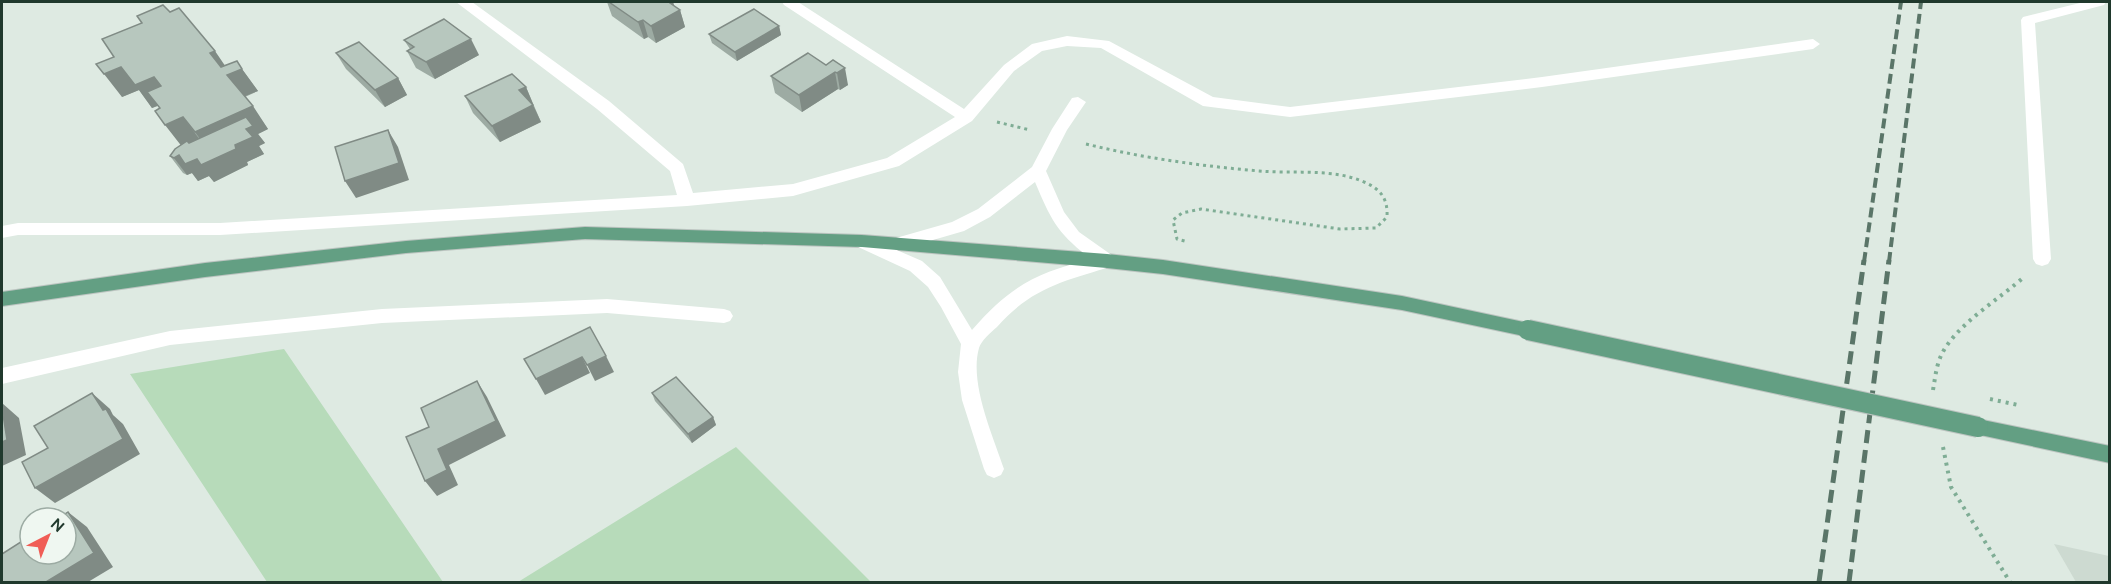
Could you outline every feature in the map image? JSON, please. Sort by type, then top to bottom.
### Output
[{"type":"main road","points":[[2,299],[205,270],[406,247],[585,233],[902,243],[1163,267],[1402,303],[2109,455]]},
{"type":"street","points":[[463,2],[603,105],[677,168],[687,200]]},
{"type":"street","points":[[789,2],[966,117]]},
{"type":"street","points":[[2042,259],[2028,20],[2099,2]]},
{"type":"street","points":[[2,232],[18,229],[220,229],[687,200],[793,190],[893,162],[966,117],[1009,68],[1037,47],[1067,40],[1104,44],[1209,102],[1290,112],[1554,80],[1812,44]]},
{"type":"street","points":[[902,243],[958,227],[984,213],[1038,171],[1060,129],[1078,102]]},
{"type":"street","points":[[1038,171],[1057,214],[1073,236],[1107,261]]},
{"type":"street","points":[[862,241],[916,266],[934,282],[970,344],[968,372],[972,400],[994,469]]},
{"type":"street","points":[[970,344],[1023,292],[1051,277],[1107,261]]},
{"type":"street","points":[[2,376],[170,338],[382,316],[607,306],[724,316]]},
{"type":"path","points":[[966,117],[1031,130]]},
{"type":"path","points":[[1086,144],[1150,158],[1273,172],[1346,177],[1371,185],[1381,192],[1388,205],[1387,217],[1376,228],[1340,229],[1201,209],[1182,213],[1173,220],[1177,239],[1199,246]]},
{"type":"shaded area","points":[[2054,544],[2109,556],[2109,582],[2076,582]]},
{"type":"green space","points":[[284,349],[443,582],[267,582],[130,374]]},
{"type":"green space","points":[[736,447],[871,582],[518,582]]},
{"type":"building","points":[[609,2],[673,2],[670,3],[680,10],[651,26],[643,20],[638,22]]},
{"type":"building","points":[[163,5],[170,12],[179,8],[215,51],[210,53],[221,67],[237,61],[242,69],[227,75],[253,106],[195,132],[183,117],[165,125],[155,111],[160,108],[147,92],[161,86],[154,77],[135,85],[121,67],[104,74],[96,64],[114,57],[102,39],[142,23],[137,16]]},
{"type":"building","points":[[754,9],[779,26],[735,52],[709,34]]},
{"type":"building","points":[[444,19],[471,39],[426,62],[407,51],[414,47],[404,40]]},
{"type":"building","points":[[359,42],[398,78],[375,90],[336,53]]},
{"type":"building","points":[[808,53],[826,65],[833,60],[845,68],[799,95],[771,76]]},
{"type":"building","points":[[512,74],[526,87],[519,90],[533,105],[492,126],[465,96]]},
{"type":"building","points":[[246,117],[253,126],[246,129],[253,137],[235,145],[236,149],[201,165],[197,159],[185,164],[179,155],[174,158],[170,156],[175,149],[187,141],[189,143]]},
{"type":"building","points":[[388,130],[399,163],[345,181],[335,147]]},
{"type":"building","points":[[590,327],[606,356],[587,365],[582,357],[536,379],[524,359]]},
{"type":"building","points":[[676,377],[713,417],[688,434],[652,393]]},
{"type":"building","points":[[477,381],[496,421],[438,449],[447,470],[425,481],[406,437],[429,427],[421,408]]},
{"type":"building","points":[[92,393],[103,410],[106,409],[123,439],[35,488],[22,462],[48,448],[34,426]]},
{"type":"building","points":[[2,408],[7,440],[2,442]]},
{"type":"building","points":[[78,528],[94,553],[78,563]]},
{"type":"building","points":[[18,544],[18,566],[72,566],[46,582],[2,582],[2,554]]},
{"type":"railway","points":[[1864,262],[1901,2]]},
{"type":"railway","points":[[1889,262],[1921,2]]},
{"type":"railway","points":[[1819,582],[1864,260]]},
{"type":"railway","points":[[1849,582],[1889,260]]}]
